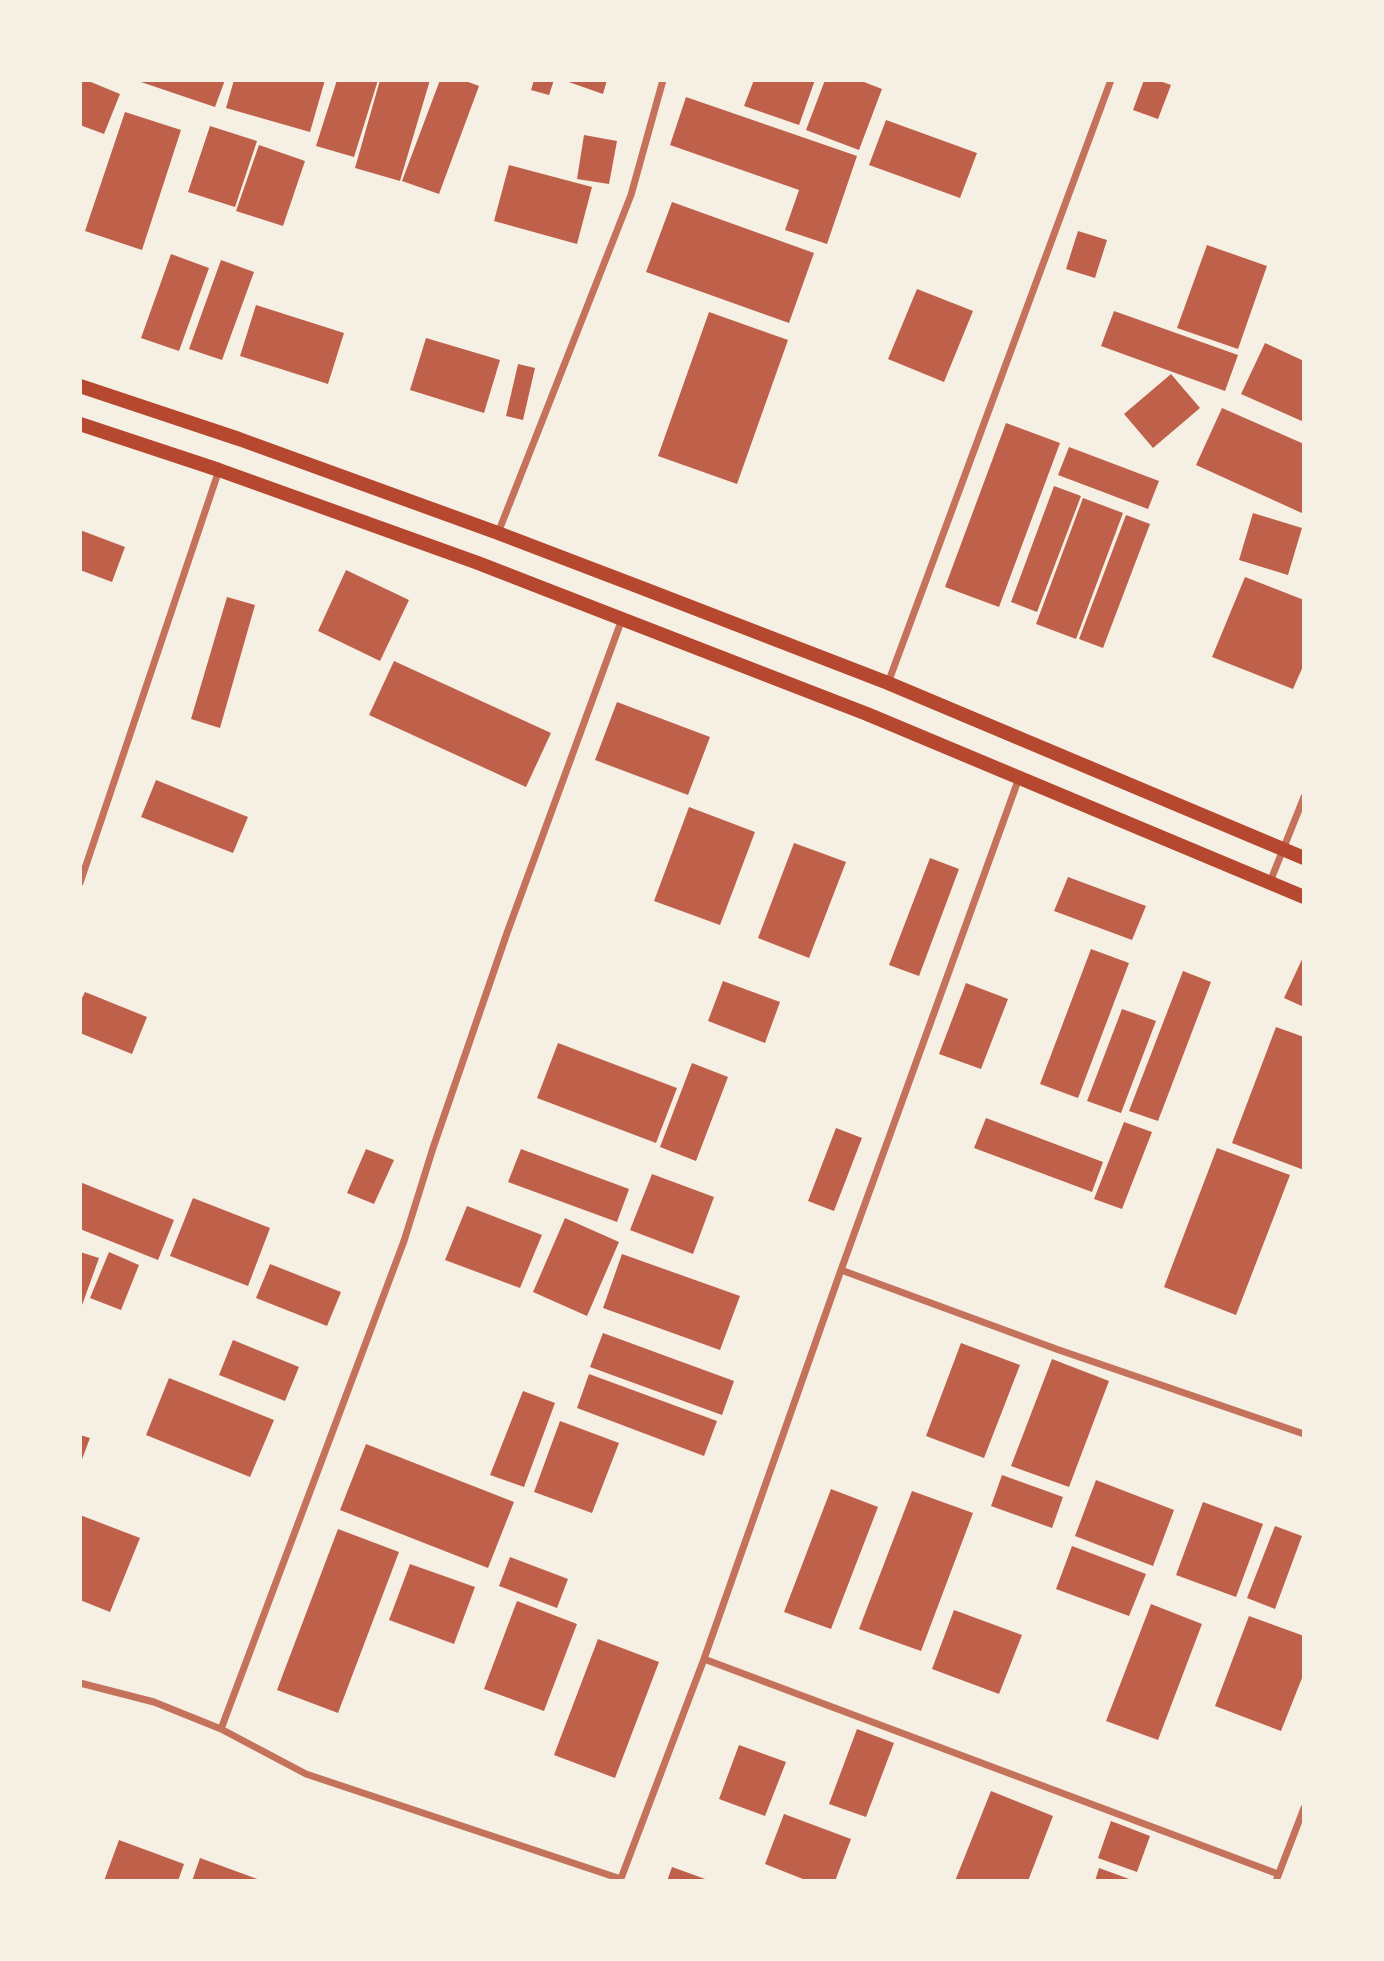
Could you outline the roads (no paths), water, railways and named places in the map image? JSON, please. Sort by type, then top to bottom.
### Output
[{"type":"main road","points":[[80,386],[239,439],[498,533],[888,683],[1304,858]]},
{"type":"main road","points":[[80,424],[219,470],[478,563],[867,714],[1304,897]]},
{"type":"street","points":[[498,533],[631,195],[663,80]]},
{"type":"street","points":[[888,683],[1111,80]]},
{"type":"street","points":[[80,883],[219,470]]},
{"type":"street","points":[[221,1729],[404,1241],[506,933],[622,619]]},
{"type":"street","points":[[80,1683],[154,1702],[221,1729],[306,1774],[621,1880],[704,1659],[1019,777]]},
{"type":"street","points":[[1270,882],[1304,797]]},
{"type":"street","points":[[841,1270],[1059,1350],[1304,1434]]},
{"type":"street","points":[[704,1659],[1277,1877],[1304,1808]]}]
